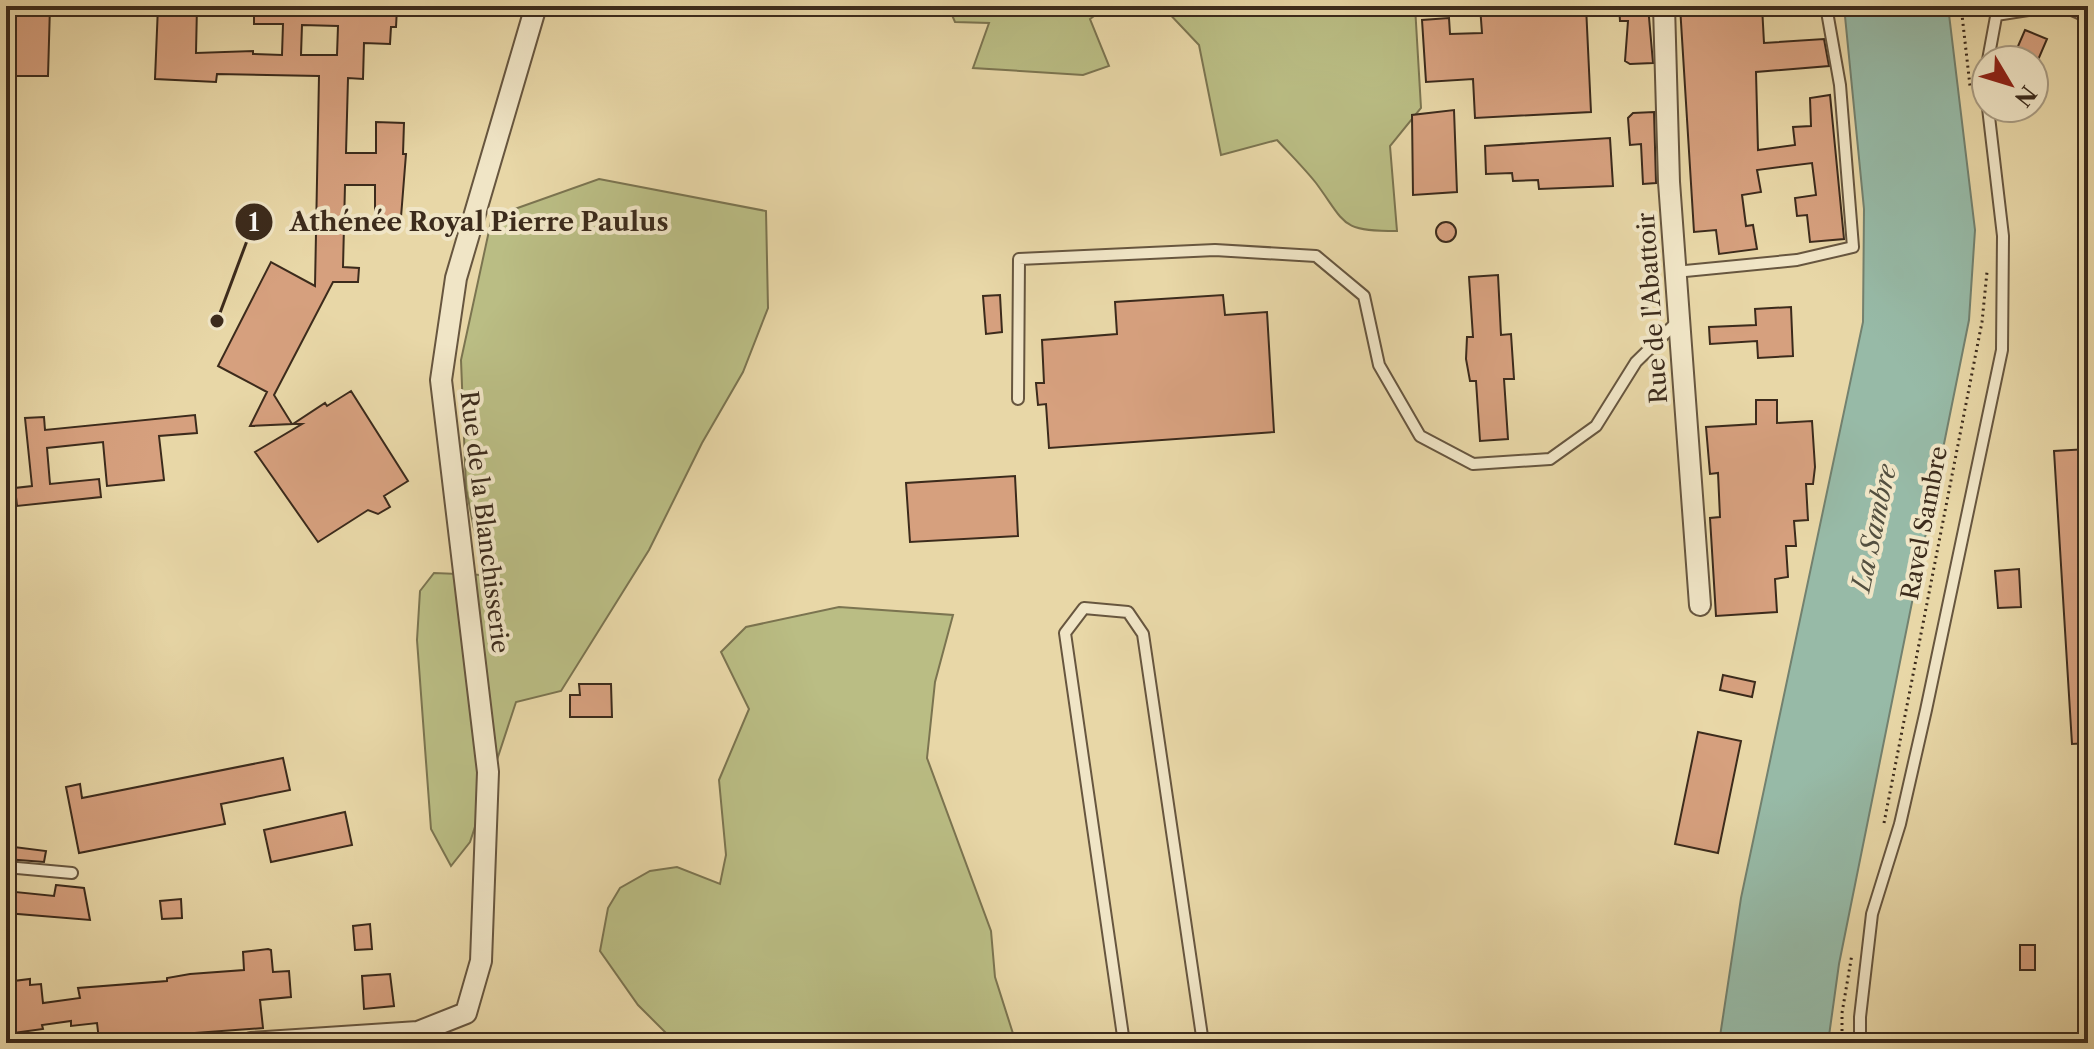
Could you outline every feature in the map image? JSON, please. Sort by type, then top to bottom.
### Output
[{"type":"street","name":"Rue de la Blanchisserie","points":[[251,1043],[418,1032],[466,1013],[481,961],[488,772],[441,380],[456,278],[536,6]]},
{"type":"street","name":"Rue de l'Abattoir","points":[[1664,6],[1669,182],[1700,605]]},
{"type":"lane","points":[[1675,272],[1797,260],[1853,247],[1840,85],[1826,6]]},
{"type":"lane","points":[[1991,44],[1997,10],[2054,6]]},
{"type":"lane","points":[[2063,6],[2088,17]]},
{"type":"lane","points":[[1860,1043],[1860,1017],[1872,914],[1900,824],[2002,350],[2003,236],[1990,124]]},
{"type":"lane","points":[[1018,399],[1019,259],[1215,250],[1316,256],[1364,296],[1379,365],[1420,436],[1473,464],[1550,459],[1596,426],[1636,362],[1679,320]]},
{"type":"lane","points":[[1124,1043],[1065,633],[1084,608],[1128,612],[1143,634],[1203,1043]]},
{"type":"lane","points":[[6,867],[72,873]]},
{"type":"path","points":[[1961,6],[1970,80]]},
{"type":"path","name":"Ravel Sambre","points":[[1882,835],[1982,322],[1987,269]]},
{"type":"path","points":[[1842,1043],[1842,1013],[1854,943]]},
{"type":"green space","points":[[948,6],[1108,6],[1090,19],[1109,66],[1083,75],[973,68],[989,23],[955,22]]},
{"type":"green space","points":[[1162,6],[1415,6],[1421,108],[1390,146],[1397,231],[1365,229],[1347,223],[1277,140],[1221,155],[1199,45]]},
{"type":"green space","points":[[599,179],[766,211],[768,308],[743,372],[702,443],[649,550],[561,691],[516,702],[470,842],[451,866],[431,829],[417,640],[420,591],[434,573],[483,575],[466,488],[461,360],[492,217]]},
{"type":"green space","points":[[839,607],[953,615],[935,682],[927,758],[991,931],[995,977],[1016,1043],[676,1043],[638,1005],[600,951],[608,908],[620,888],[650,871],[677,867],[720,884],[726,855],[719,780],[749,709],[721,652],[746,627]]},
{"type":"water","name":"La Sambre","points":[[1844,6],[1948,6],[1975,230],[1969,320],[1839,964],[1828,1043],[1719,1043],[1741,898],[1863,322],[1864,209]]},
{"type":"building","points":[[12,6],[50,6],[48,76],[10,76]]},
{"type":"building","points":[[158,6],[197,6],[196,53],[253,51],[253,54],[282,55],[283,24],[254,24],[254,6],[397,8],[396,27],[391,27],[390,44],[364,43],[363,79],[348,78],[346,153],[376,153],[376,122],[404,123],[403,154],[406,154],[401,217],[375,217],[375,185],[345,185],[343,267],[359,268],[358,282],[333,282],[274,395],[292,424],[250,426],[267,392],[218,366],[271,262],[315,286],[319,76],[217,74],[216,82],[155,79]],"holes":[[[302,25],[338,26],[337,55],[301,55]]]},
{"type":"building","points":[[1480,6],[1586,6],[1591,112],[1475,118],[1473,79],[1426,82],[1422,20],[1449,18],[1450,34],[1482,33]]},
{"type":"building","points":[[1619,6],[1648,6],[1653,63],[1630,64],[1625,61],[1628,21],[1620,21]]},
{"type":"building","points":[[1680,6],[1762,6],[1764,43],[1824,39],[1829,66],[1756,72],[1758,150],[1795,145],[1793,127],[1811,126],[1810,98],[1830,95],[1844,239],[1810,242],[1807,215],[1797,216],[1795,198],[1816,195],[1812,163],[1757,170],[1761,192],[1742,195],[1746,226],[1753,225],[1757,249],[1719,254],[1716,230],[1694,232]]},
{"type":"building","points":[[2025,30],[2047,39],[2045,44],[2019,44]]},
{"type":"building","points":[[1454,110],[1457,192],[1413,195],[1412,115]]},
{"type":"building","points":[[1654,112],[1656,183],[1643,184],[1641,144],[1630,145],[1628,118],[1633,113]]},
{"type":"building","points":[[1610,138],[1613,186],[1539,189],[1538,180],[1513,181],[1512,173],[1486,174],[1485,146]]},
{"type":"building","points":[[1442,222],[1450,222],[1456,232],[1450,242],[1442,242],[1436,236],[1436,228]]},
{"type":"building","points":[[1498,275],[1501,335],[1511,334],[1514,379],[1504,379],[1508,439],[1480,441],[1476,381],[1470,381],[1466,359],[1467,337],[1473,337],[1469,277]]},
{"type":"building","points":[[1000,295],[1002,332],[986,334],[983,296]]},
{"type":"building","points":[[1223,295],[1225,315],[1267,312],[1274,432],[1049,448],[1046,404],[1038,405],[1036,383],[1044,383],[1042,340],[1117,334],[1115,302]]},
{"type":"building","points":[[1791,307],[1793,356],[1758,358],[1757,341],[1710,344],[1709,327],[1756,325],[1755,309]]},
{"type":"building","points":[[351,391],[408,481],[384,496],[390,507],[378,514],[368,510],[318,542],[255,452],[302,424],[293,424],[325,403],[327,406]]},
{"type":"building","points":[[1756,400],[1777,400],[1777,423],[1812,421],[1815,467],[1813,484],[1806,484],[1808,520],[1794,521],[1796,546],[1786,546],[1788,577],[1775,579],[1777,612],[1716,616],[1710,518],[1720,517],[1718,473],[1710,474],[1706,427],[1756,424]]},
{"type":"building","points":[[195,415],[197,433],[159,436],[164,480],[107,486],[103,442],[47,448],[50,484],[99,479],[101,497],[17,506],[15,488],[32,486],[25,418],[44,417],[45,430]]},
{"type":"building","points":[[2088,449],[2088,743],[2072,744],[2054,451]]},
{"type":"building","points":[[1015,476],[1018,536],[910,542],[906,483]]},
{"type":"building","points":[[2019,569],[2021,607],[1998,608],[1995,571]]},
{"type":"building","points":[[1723,675],[1755,682],[1752,697],[1720,690]]},
{"type":"building","points":[[579,684],[611,684],[612,717],[570,717],[570,695],[580,695]]},
{"type":"building","points":[[1698,732],[1741,741],[1718,853],[1675,844]]},
{"type":"building","points":[[283,758],[290,790],[221,804],[225,824],[79,853],[66,787],[80,784],[82,798]]},
{"type":"building","points":[[345,812],[352,845],[271,862],[264,830]]},
{"type":"building","points":[[6,846],[46,851],[44,862],[6,859]]},
{"type":"building","points":[[56,885],[84,888],[90,920],[6,913],[6,891],[54,896]]},
{"type":"building","points":[[181,899],[182,918],[162,919],[160,901]]},
{"type":"building","points":[[370,924],[372,949],[355,950],[353,926]]},
{"type":"building","points":[[2020,945],[2035,945],[2035,970],[2020,970]]},
{"type":"building","points":[[271,950],[273,972],[289,971],[291,997],[260,1000],[263,1028],[99,1040],[97,1023],[71,1026],[71,1021],[6,1034],[6,982],[30,979],[30,985],[41,984],[43,1003],[80,998],[78,988],[167,981],[167,978],[190,974],[244,970],[243,952]]},
{"type":"building","points":[[390,974],[394,1006],[364,1009],[362,976]]},
{"type":"place","name":"Athénée Royal Pierre Paulus","points":[[217,321]]}]
